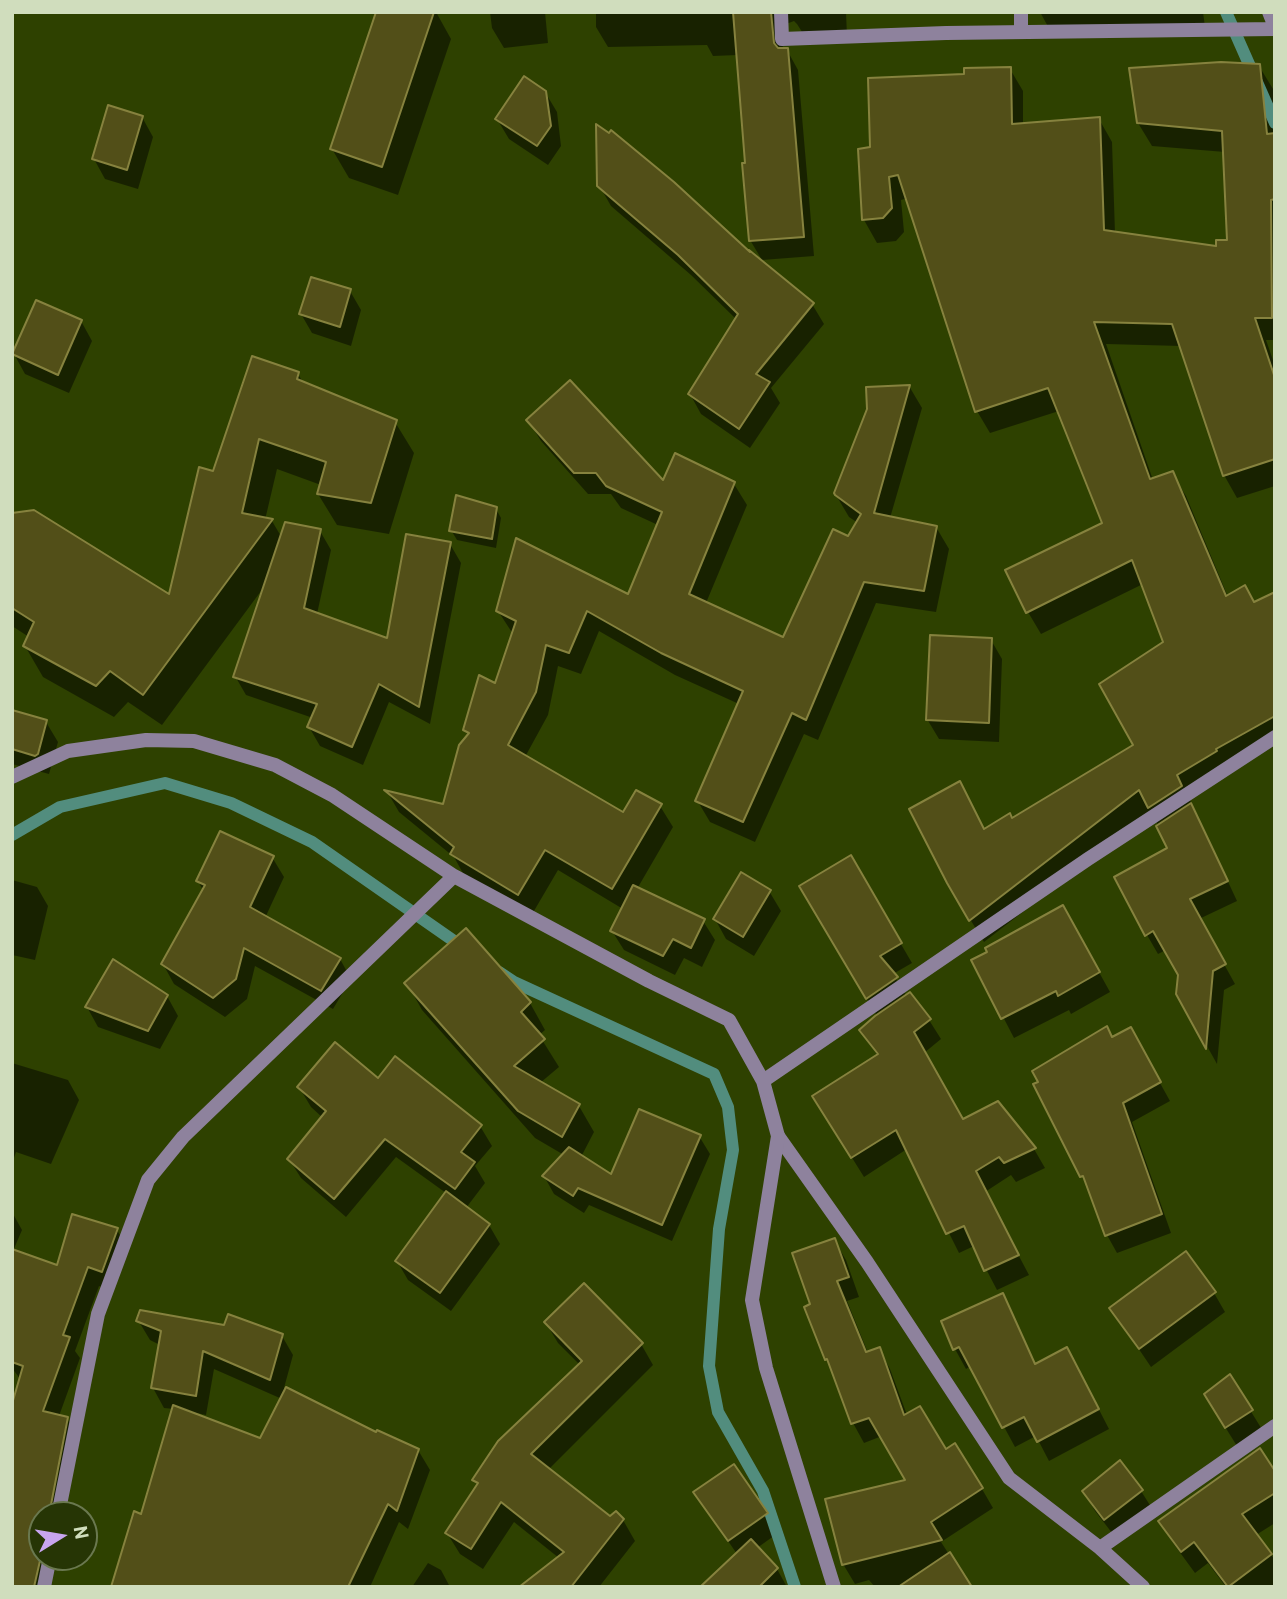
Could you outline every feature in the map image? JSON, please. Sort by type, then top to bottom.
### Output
[{"type":"street","points":[[781,12],[782,39],[1275,28],[1269,12]]},
{"type":"street","points":[[1021,12],[1021,32]]},
{"type":"street","points":[[763,1081],[1098,852],[1275,737]]},
{"type":"street","points":[[12,777],[68,751],[146,740],[194,741],[275,765],[320,789],[454,876],[649,981],[729,1020],[763,1081],[778,1136],[867,1262],[1009,1478],[1100,1548],[1143,1587]]},
{"type":"street","points":[[61,1501],[97,1314],[148,1180],[183,1137],[454,876]]},
{"type":"street","points":[[778,1136],[752,1300],[766,1368],[834,1587]]},
{"type":"street","points":[[1100,1548],[1275,1426]]},
{"type":"building","points":[[376,12],[434,12],[382,167],[330,149]]},
{"type":"building","points":[[733,12],[771,12],[774,43],[778,48],[788,48],[804,237],[749,241]]},
{"type":"building","points":[[1221,62],[1260,64],[1267,134],[1275,133],[1275,199],[1271,200],[1272,318],[1255,318],[1275,378],[1275,459],[1223,476],[1172,324],[1094,322],[1150,479],[1173,471],[1226,596],[1245,585],[1254,602],[1275,592],[1275,716],[1216,749],[1217,751],[1177,775],[1182,786],[1148,808],[1139,790],[969,921],[909,809],[960,781],[984,829],[1010,813],[1012,818],[1133,745],[1099,684],[1163,642],[1132,560],[1026,613],[1005,570],[1102,523],[1048,388],[975,412],[898,175],[889,177],[892,208],[883,218],[862,220],[858,149],[870,147],[868,78],[964,74],[964,68],[1011,67],[1012,124],[1100,117],[1104,230],[1216,246],[1216,240],[1227,240],[1222,131],[1137,123],[1129,68]]},
{"type":"building","points":[[524,76],[546,91],[551,126],[537,146],[495,119]]},
{"type":"building","points":[[108,105],[143,116],[127,170],[92,159]]},
{"type":"building","points":[[596,124],[609,133],[611,130],[674,182],[750,252],[749,250],[814,303],[756,374],[770,382],[739,429],[688,394],[738,314],[678,255],[597,186]]},
{"type":"building","points":[[311,277],[351,289],[340,327],[299,314]]},
{"type":"building","points":[[36,300],[82,320],[58,375],[12,354]]},
{"type":"building","points":[[252,356],[299,372],[297,379],[397,420],[371,503],[317,494],[326,462],[259,439],[242,513],[273,519],[143,695],[110,671],[96,686],[23,646],[34,622],[12,608],[12,513],[34,510],[169,594],[199,467],[213,471]]},
{"type":"building","points":[[570,380],[663,480],[675,453],[735,482],[689,594],[783,637],[833,529],[848,536],[861,514],[834,493],[867,409],[866,387],[910,385],[874,513],[937,526],[924,591],[864,582],[806,720],[792,713],[743,822],[695,801],[743,691],[661,653],[587,611],[569,653],[546,645],[536,692],[508,745],[623,812],[636,790],[662,804],[612,889],[545,850],[518,895],[450,854],[454,847],[384,790],[443,804],[459,745],[469,733],[463,730],[479,675],[495,683],[516,621],[496,611],[516,538],[628,594],[662,512],[606,486],[596,473],[574,473],[526,420]]},
{"type":"building","points":[[456,495],[497,507],[492,539],[449,531]]},
{"type":"building","points":[[285,522],[321,529],[304,608],[387,638],[406,534],[451,542],[419,707],[379,684],[352,747],[307,727],[317,704],[233,677]]},
{"type":"building","points":[[930,635],[992,638],[989,723],[926,720]]},
{"type":"building","points":[[12,710],[47,720],[38,754],[35,756],[12,749]]},
{"type":"building","points":[[1191,803],[1228,881],[1190,899],[1226,964],[1213,971],[1206,1049],[1176,994],[1178,975],[1153,931],[1145,936],[1114,877],[1167,848],[1156,826]]},
{"type":"building","points":[[220,831],[274,856],[250,907],[341,958],[321,991],[244,948],[236,979],[213,998],[161,964],[205,885],[196,881]]},
{"type":"building","points":[[851,855],[902,943],[880,956],[898,977],[866,999],[799,886]]},
{"type":"building","points":[[741,872],[771,890],[743,937],[713,919]]},
{"type":"building","points":[[633,885],[705,919],[691,948],[673,939],[663,956],[610,931]]},
{"type":"building","points":[[1063,905],[1100,972],[1058,996],[1056,991],[1001,1019],[971,960],[987,952],[985,948]]},
{"type":"building","points":[[466,928],[531,1002],[521,1012],[545,1039],[514,1066],[580,1104],[562,1137],[518,1111],[404,983]]},
{"type":"building","points":[[113,959],[168,995],[148,1031],[85,1007]]},
{"type":"building","points":[[910,992],[931,1019],[914,1032],[963,1119],[998,1101],[1036,1148],[1004,1163],[999,1157],[976,1171],[1019,1255],[984,1271],[964,1226],[946,1234],[896,1130],[851,1158],[812,1096],[878,1054],[859,1030]]},
{"type":"building","points":[[1107,1026],[1112,1037],[1131,1027],[1161,1082],[1123,1103],[1162,1214],[1105,1236],[1083,1176],[1080,1177],[1033,1084],[1038,1082],[1032,1071]]},
{"type":"building","points":[[335,1042],[378,1078],[395,1056],[482,1125],[461,1152],[475,1162],[455,1189],[385,1139],[334,1199],[287,1159],[326,1111],[297,1087]]},
{"type":"building","points":[[639,1109],[701,1135],[662,1225],[578,1188],[573,1196],[542,1176],[569,1147],[611,1174]]},
{"type":"building","points":[[446,1191],[490,1224],[440,1293],[395,1261]]},
{"type":"building","points":[[72,1214],[118,1228],[102,1272],[88,1267],[63,1335],[70,1337],[43,1411],[68,1417],[52,1501],[28,1501],[28,1571],[38,1571],[34,1587],[12,1587],[12,1404],[23,1366],[12,1362],[12,1249],[57,1265]]},
{"type":"building","points":[[835,1238],[849,1277],[837,1281],[866,1352],[880,1347],[904,1415],[920,1406],[946,1449],[955,1443],[983,1488],[931,1522],[942,1540],[842,1565],[825,1499],[905,1480],[869,1418],[851,1424],[804,1307],[810,1304],[792,1253]]},
{"type":"building","points":[[1186,1251],[1216,1292],[1139,1349],[1109,1308]]},
{"type":"building","points":[[584,1283],[643,1343],[531,1454],[610,1516],[616,1511],[624,1519],[571,1587],[519,1587],[564,1552],[501,1502],[471,1549],[445,1533],[478,1483],[472,1480],[498,1441],[582,1361],[544,1322]]},
{"type":"building","points":[[1003,1293],[1035,1364],[1067,1347],[1099,1409],[1037,1442],[1024,1417],[1002,1428],[959,1347],[953,1350],[941,1321]]},
{"type":"building","points":[[140,1310],[224,1325],[228,1314],[283,1334],[270,1380],[203,1351],[196,1396],[151,1388],[161,1331],[136,1321]]},
{"type":"building","points":[[1230,1374],[1253,1410],[1225,1428],[1204,1394]]},
{"type":"building","points":[[286,1387],[376,1432],[377,1430],[419,1449],[397,1511],[388,1504],[348,1587],[111,1587],[134,1511],[141,1514],[173,1405],[260,1438]]},
{"type":"building","points":[[1260,1448],[1275,1471],[1275,1493],[1242,1514],[1272,1554],[1228,1587],[1194,1542],[1181,1552],[1158,1521]]},
{"type":"building","points":[[1120,1460],[1143,1490],[1104,1520],[1082,1491]]},
{"type":"building","points":[[734,1464],[768,1513],[728,1541],[693,1492]]},
{"type":"building","points":[[751,1539],[778,1568],[759,1587],[700,1587]]},
{"type":"building","points":[[950,1552],[972,1587],[898,1587]]},
{"type":"waterway","points":[[1226,12],[1275,123]]},
{"type":"waterway","points":[[12,835],[60,807],[165,783],[231,803],[312,842],[464,948]]},
{"type":"waterway","points":[[499,972],[514,982],[714,1074],[728,1107],[733,1150],[719,1229],[709,1366],[718,1412],[763,1491],[795,1587]]}]
